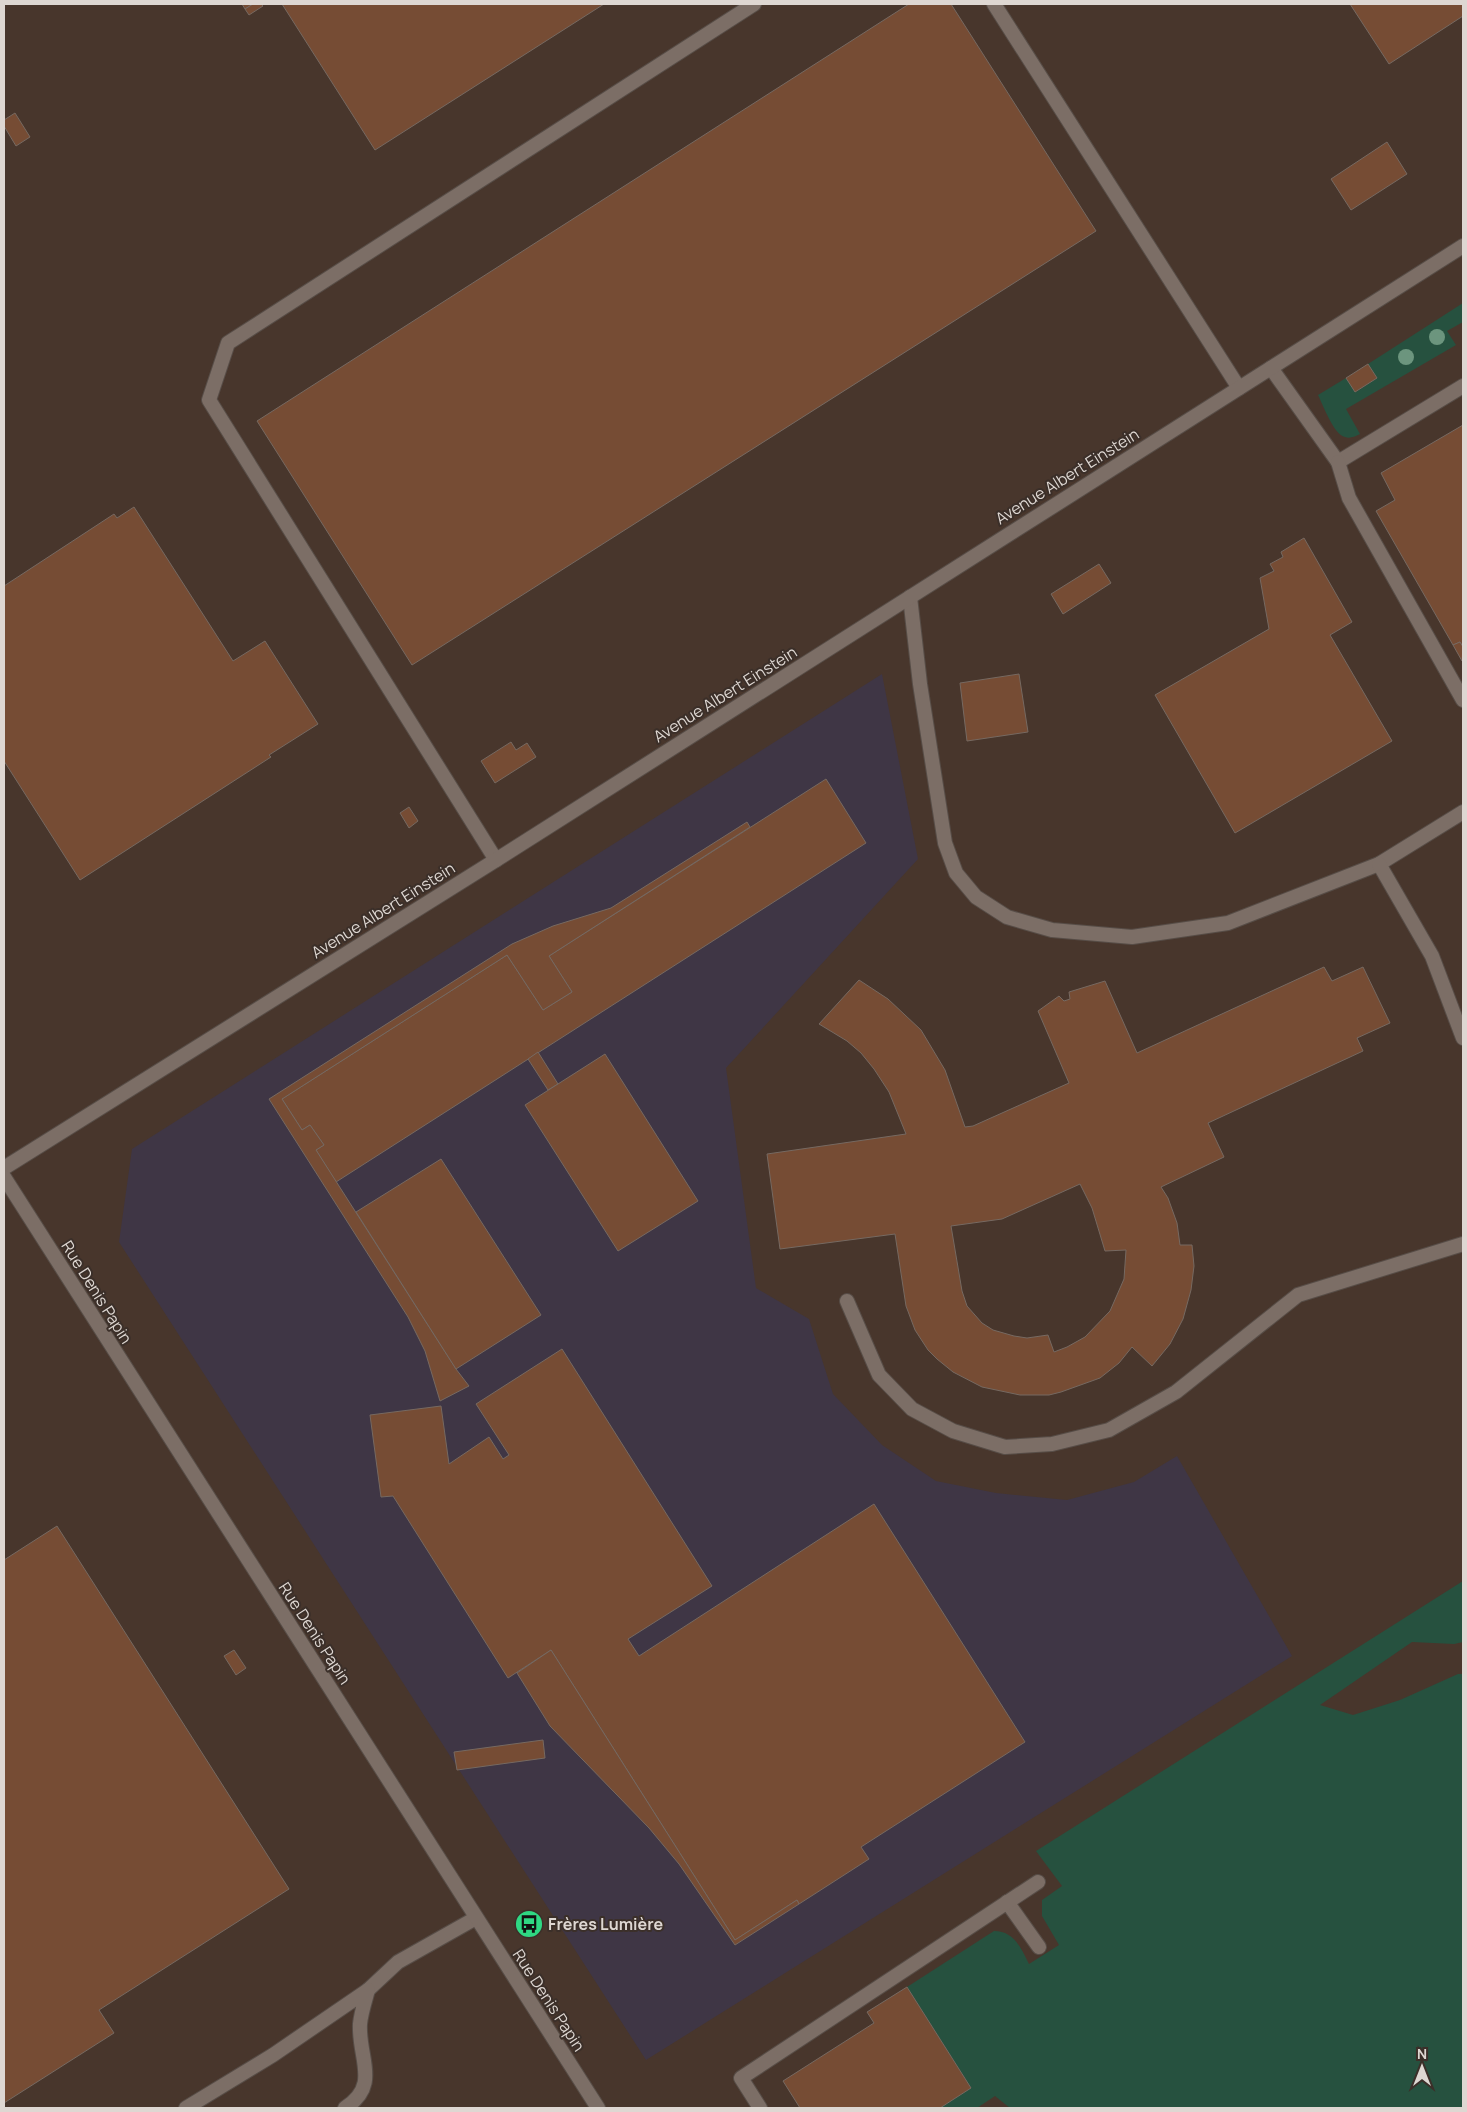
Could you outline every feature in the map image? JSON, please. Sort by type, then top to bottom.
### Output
[{"type":"street","points":[[496,860],[209,400],[228,343],[754,4]]},
{"type":"street","points":[[994,4],[1240,388]]},
{"type":"street","name":"Avenue Albert Einstein","points":[[4,1168],[496,860],[1463,246]]},
{"type":"street","points":[[1271,368],[1338,462],[1349,498],[1463,700]]},
{"type":"street","points":[[1338,462],[1463,386]]},
{"type":"street","points":[[910,598],[920,684],[945,843],[956,873],[976,897],[1007,917],[1052,930],[1132,937],[1228,923],[1380,864],[1463,812]]},
{"type":"street","points":[[1380,864],[1432,956],[1463,1038]]},
{"type":"street","name":"Rue Denis Papin","points":[[4,1177],[598,2108]]},
{"type":"street","points":[[847,1301],[879,1375],[912,1409],[953,1431],[1005,1447],[1052,1444],[1109,1430],[1176,1392],[1298,1295],[1463,1244]]},
{"type":"street","points":[[760,2108],[741,2078],[1038,1882]]},
{"type":"street","points":[[1007,1902],[1039,1947]]},
{"type":"street","points":[[186,2108],[273,2054],[368,1990],[398,1962],[476,1918]]},
{"type":"street","points":[[345,2108],[357,2101],[366,2083],[360,2024],[368,1990]]},
{"type":"shaded area","points":[[4,4],[1463,4],[1463,2108],[4,2108]]},
{"type":"shaded area","points":[[882,674],[918,859],[726,1068],[756,1288],[809,1319],[833,1394],[882,1445],[936,1481],[996,1493],[1067,1500],[1134,1482],[1177,1456],[1292,1656],[646,2060],[119,1242],[132,1149]]},
{"type":"green space","points":[[1463,303],[1463,322],[1447,331],[1456,345],[1346,409],[1360,434],[1349,438],[1341,435],[1333,425],[1318,395],[1346,378],[1356,392],[1377,378],[1368,364]]},
{"type":"green space","points":[[1463,1581],[1463,1642],[1454,1644],[1412,1642],[1320,1705],[1353,1715],[1400,1700],[1458,1674],[1463,1674],[1463,2108],[1010,2108],[995,2096],[977,2108],[940,2108],[971,2088],[907,1987],[994,1931],[1012,1937],[1029,1964],[1059,1945],[1042,1916],[1042,1900],[1062,1886],[1036,1851]]},
{"type":"building","points":[[242,4],[253,4],[245,9]]},
{"type":"building","points":[[253,4],[261,4],[263,6],[249,15],[245,9]]},
{"type":"building","points":[[282,4],[604,4],[375,150]]},
{"type":"building","points":[[909,4],[951,4],[1096,231],[412,665],[257,421]]},
{"type":"building","points":[[1350,4],[1463,4],[1463,16],[1389,64]]},
{"type":"building","points":[[15,113],[30,137],[16,146],[4,126],[4,120]]},
{"type":"building","points":[[1387,142],[1407,174],[1351,210],[1331,179]]},
{"type":"building","points":[[1368,364],[1377,378],[1355,392],[1346,378]]},
{"type":"building","points":[[1463,425],[1463,647],[1460,642],[1453,645],[1376,511],[1395,500],[1381,473]]},
{"type":"building","points":[[134,507],[233,661],[265,641],[318,724],[269,755],[271,757],[80,880],[4,761],[4,586],[114,514],[117,518]]},
{"type":"building","points":[[1304,538],[1352,622],[1330,635],[1392,741],[1235,833],[1155,695],[1269,629],[1260,578],[1274,571],[1270,564],[1283,557],[1281,552]]},
{"type":"building","points":[[1099,564],[1111,583],[1063,614],[1051,594]]},
{"type":"building","points":[[1460,642],[1463,647],[1462,661],[1453,645]]},
{"type":"building","points":[[1019,674],[1028,732],[967,741],[960,683]]},
{"type":"building","points":[[511,742],[516,750],[527,743],[536,757],[495,783],[481,761]]},
{"type":"building","points":[[826,779],[866,843],[336,1182],[316,1150],[324,1145],[310,1125],[302,1130],[282,1099],[507,955],[543,1010],[572,992],[549,956]]},
{"type":"building","points":[[409,807],[418,821],[409,828],[400,813]]},
{"type":"building","points":[[747,822],[750,827],[549,956],[572,992],[543,1010],[507,955],[282,1099],[302,1130],[310,1125],[324,1145],[316,1150],[456,1369],[469,1386],[440,1401],[425,1351],[408,1317],[269,1099],[512,944],[553,926],[611,908]]},
{"type":"building","points":[[1324,967],[1332,981],[1363,967],[1390,1023],[1357,1038],[1363,1051],[1208,1123],[1224,1157],[1161,1187],[1168,1198],[1177,1223],[1180,1245],[1192,1245],[1194,1266],[1191,1290],[1183,1319],[1170,1344],[1152,1366],[1132,1347],[1119,1363],[1100,1378],[1061,1392],[1049,1395],[1020,1395],[982,1387],[953,1372],[937,1359],[928,1350],[915,1330],[906,1306],[895,1234],[780,1249],[767,1154],[906,1134],[889,1092],[874,1069],[861,1053],[847,1041],[819,1024],[859,980],[888,999],[921,1030],[945,1070],[965,1127],[973,1126],[1069,1083],[1038,1011],[1059,996],[1064,1001],[1070,999],[1069,992],[1105,981],[1137,1053]],"holes":[[[1080,1184],[1092,1208],[1105,1251],[1126,1250],[1124,1279],[1110,1311],[1085,1337],[1054,1352],[1048,1335],[1027,1338],[1014,1336],[993,1330],[982,1323],[967,1306],[962,1291],[951,1226],[1002,1219]]]},
{"type":"building","points":[[538,1052],[558,1084],[548,1090],[528,1059]]},
{"type":"building","points":[[605,1054],[698,1201],[618,1251],[525,1105]]},
{"type":"building","points":[[441,1159],[541,1315],[456,1369],[356,1212]]},
{"type":"building","points":[[562,1349],[712,1586],[628,1639],[639,1656],[874,1504],[1025,1742],[861,1847],[869,1859],[799,1904],[797,1900],[735,1940],[551,1650],[508,1678],[393,1496],[381,1497],[370,1415],[441,1406],[449,1464],[489,1437],[503,1459],[509,1455],[476,1404]]},
{"type":"building","points":[[57,1526],[289,1889],[99,2010],[114,2033],[4,2103],[4,1560]]},
{"type":"building","points":[[234,1650],[246,1668],[236,1675],[224,1656]]},
{"type":"building","points":[[551,1650],[735,1940],[797,1900],[799,1904],[735,1945],[679,1864],[649,1828],[550,1726],[517,1673]]},
{"type":"building","points":[[543,1740],[545,1758],[457,1770],[454,1752]]},
{"type":"building","points":[[907,1987],[971,2088],[940,2108],[800,2108],[783,2081],[874,2023],[867,2012]]},
{"type":"place","name":"Frères Lumière","points":[[529,1924]]}]
